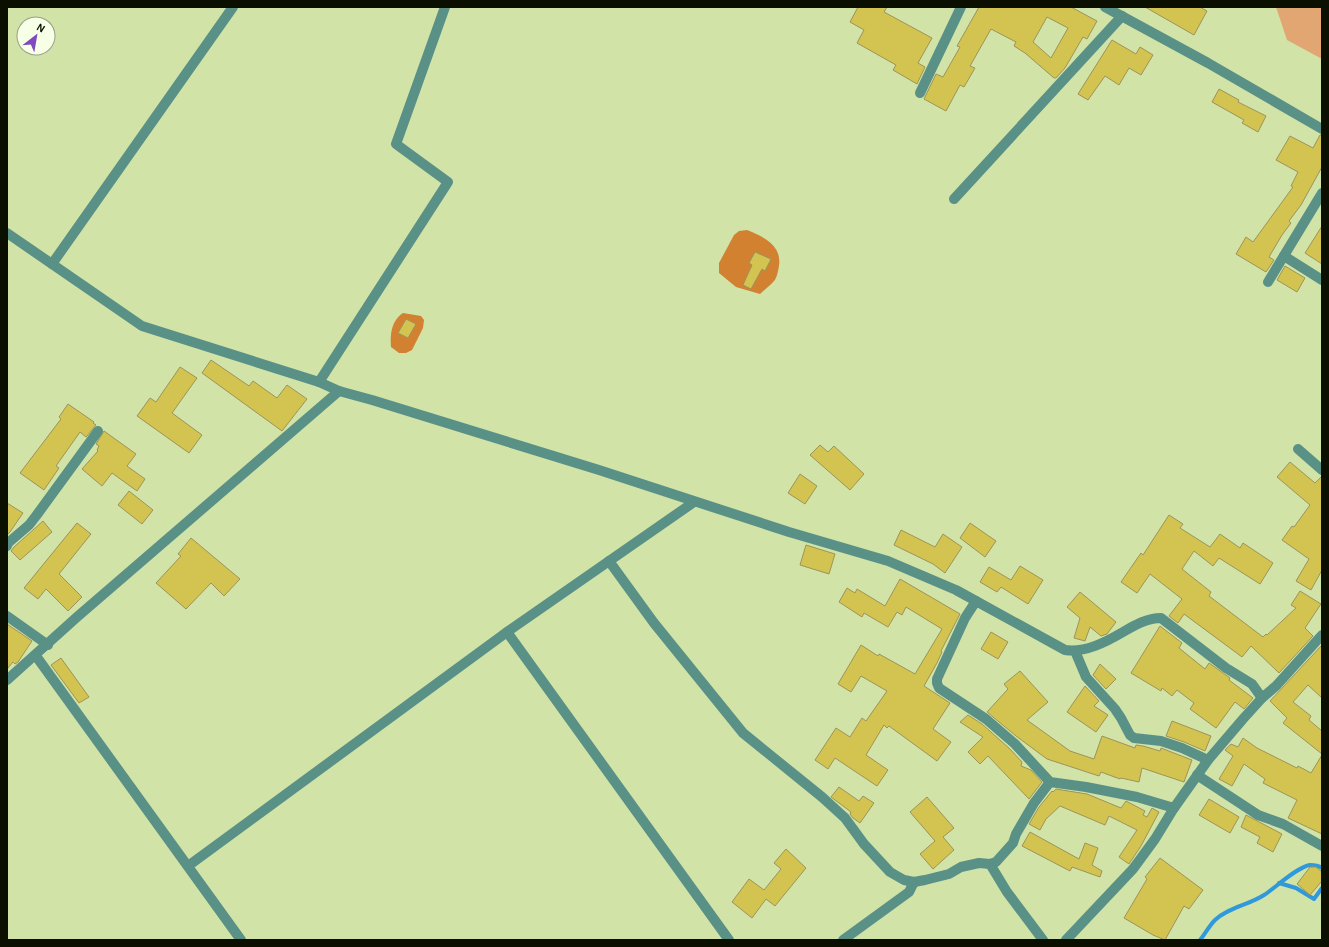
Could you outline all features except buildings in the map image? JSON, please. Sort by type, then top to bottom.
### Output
[{"type":"street","points":[[52,264],[233,7]]},
{"type":"street","points":[[319,382],[448,182],[396,144],[445,7]]},
{"type":"street","points":[[920,92],[961,7]]},
{"type":"street","points":[[1105,7],[1208,63],[1322,129]]},
{"type":"street","points":[[954,199],[1122,16]]},
{"type":"street","points":[[1268,282],[1322,193]]},
{"type":"street","points":[[7,233],[142,326],[319,382],[339,391],[599,470],[789,532],[888,561],[956,590],[1064,650],[1075,651],[1084,649],[1115,636],[1141,622],[1161,618],[1226,668],[1252,684],[1262,698]]},
{"type":"street","points":[[1284,256],[1322,280]]},
{"type":"street","points":[[7,680],[36,656],[77,617],[339,391]]},
{"type":"street","points":[[7,546],[8,543],[36,516],[98,431]]},
{"type":"street","points":[[1298,449],[1322,470]]},
{"type":"street","points":[[188,866],[507,632],[694,502]]},
{"type":"street","points":[[609,561],[654,623],[743,733],[822,797],[845,818],[864,844],[890,872],[904,880],[914,882],[949,874],[961,867],[975,863],[990,864],[996,862],[1013,843],[1016,834],[1031,808],[1050,782]]},
{"type":"street","points":[[976,601],[965,618],[937,683],[939,688],[977,712],[1015,744],[1050,782],[1086,786],[1137,797],[1174,808]]},
{"type":"street","points":[[7,616],[48,645]]},
{"type":"street","points":[[507,632],[729,940]]},
{"type":"street","points":[[1066,940],[1133,869],[1208,760],[1262,698],[1276,686],[1322,635]]},
{"type":"street","points":[[1075,651],[1086,677],[1115,709],[1130,735],[1139,740],[1161,741],[1182,748],[1208,760]]},
{"type":"street","points":[[36,656],[241,940]]},
{"type":"street","points":[[1197,775],[1258,815],[1283,824],[1322,846]]},
{"type":"street","points":[[990,864],[1007,892],[1043,940]]},
{"type":"street","points":[[843,940],[908,892],[914,882]]},
{"type":"shaded area","points":[[1276,7],[1322,7],[1322,59],[1287,40]]},
{"type":"shaded area","points":[[747,230],[765,239],[775,247],[778,252],[779,266],[777,276],[771,285],[760,294],[736,287],[719,273],[719,263],[734,235],[739,231]]},
{"type":"shaded area","points":[[403,313],[421,316],[424,320],[423,328],[412,350],[406,353],[399,353],[391,347],[391,333],[396,320]]},
{"type":"waterway","points":[[1200,940],[1215,920],[1226,912],[1269,892],[1305,867],[1312,865],[1322,868]]},
{"type":"waterway","points":[[1279,883],[1296,888],[1314,899],[1322,888]]}]
